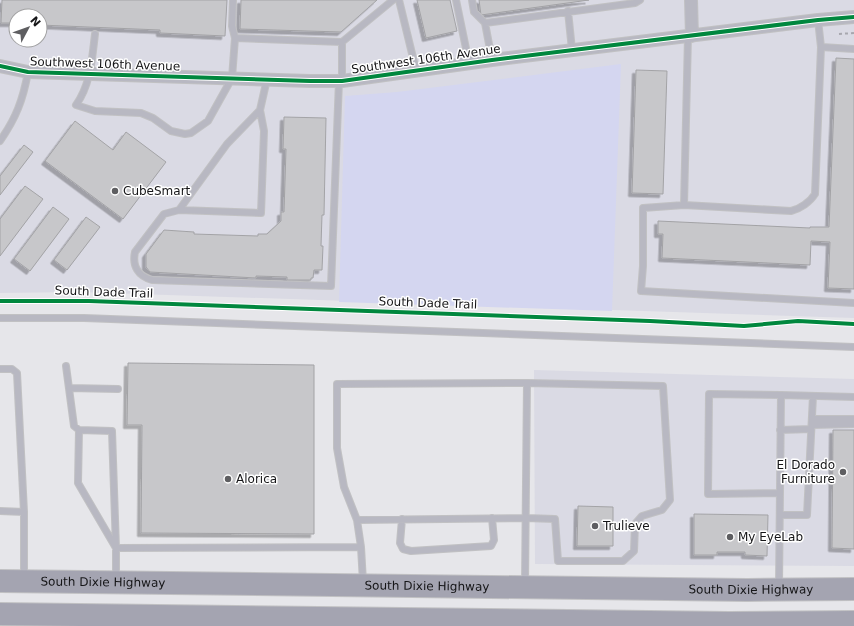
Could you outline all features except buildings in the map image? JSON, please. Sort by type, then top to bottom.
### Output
[{"type":"highway","name":"South Dixie Highway","points":[[0,581],[854,589]]},
{"type":"highway","points":[[22,622],[24,581]]},
{"type":"highway","points":[[255,623],[257,583]]},
{"type":"highway","points":[[523,623],[525,587]]},
{"type":"highway","points":[[0,614],[22,622],[796,624],[854,622]]},
{"type":"street","points":[[690,0],[690,36]]},
{"type":"street","name":"Southwest 106th Avenue","points":[[0,66],[28,72],[340,81],[572,50],[818,20],[854,17]]},
{"type":"lane","points":[[95,34],[90,73],[84,94],[76,105],[95,111],[141,113],[153,118],[171,131],[185,134],[198,130],[208,121],[232,78],[235,38],[232,26],[233,0]]},
{"type":"lane","points":[[235,38],[342,42],[393,0]]},
{"type":"lane","points":[[399,0],[416,70]]},
{"type":"lane","points":[[456,0],[469,63]]},
{"type":"lane","points":[[472,0],[474,12],[485,24],[492,60]]},
{"type":"lane","points":[[485,24],[568,11],[635,3],[640,0]]},
{"type":"lane","points":[[568,11],[572,50]]},
{"type":"lane","points":[[818,20],[821,47],[815,194],[799,208],[791,211],[684,205],[643,208],[643,266],[641,291],[854,303]]},
{"type":"lane","points":[[684,205],[690,36]]},
{"type":"lane","points":[[267,79],[260,110],[264,131],[261,213],[179,210],[164,214],[135,252],[135,266],[145,278],[152,280],[331,286],[342,42]]},
{"type":"lane","points":[[821,47],[854,49]]},
{"type":"lane","points":[[0,141],[16,115],[23,99],[28,72]]},
{"type":"lane","points":[[179,210],[227,144],[260,110]]},
{"type":"lane","points":[[0,318],[77,318],[854,347]]},
{"type":"lane","points":[[66,366],[74,426],[79,430],[112,430],[116,582]]},
{"type":"lane","points":[[0,369],[12,369],[17,373],[24,512],[24,581]]},
{"type":"lane","points":[[525,587],[527,383]]},
{"type":"lane","points":[[357,520],[492,518],[555,519],[558,561],[623,561],[634,551],[635,524],[642,516],[662,510],[670,500],[664,386],[527,383],[337,384],[337,448],[344,488],[357,520],[361,547],[363,585]]},
{"type":"lane","points":[[69,388],[118,389]]},
{"type":"lane","points":[[780,494],[708,494],[709,394],[854,397]]},
{"type":"lane","points":[[779,589],[781,396]]},
{"type":"lane","points":[[780,515],[807,515],[813,396]]},
{"type":"lane","points":[[780,430],[854,419]]},
{"type":"lane","points":[[812,425],[854,424]]},
{"type":"lane","points":[[79,430],[78,483],[116,548]]},
{"type":"lane","points":[[0,512],[24,512]]},
{"type":"lane","points":[[402,519],[400,543],[402,549],[411,551],[491,546],[494,540],[492,518]]},
{"type":"lane","points":[[116,548],[361,547]]},
{"type":"path","points":[[839,34],[854,33]]},
{"type":"shaded area","points":[[0,0],[854,0],[854,318],[79,292],[0,293]]},
{"type":"shaded area","points":[[621,64],[612,311],[339,302],[345,96],[397,92]]},
{"type":"shaded area","points":[[534,370],[854,379],[854,566],[535,564]]},
{"type":"cycle path","points":[[0,66],[28,72],[342,81],[492,60],[818,20],[854,17]]},
{"type":"cycle path","name":"South Dade Trail","points":[[0,301],[89,301],[650,321],[744,326],[798,321],[854,324]]},
{"type":"place","name":"CubeSmart","points":[[115,191]]},
{"type":"place","name":"El Dorado Furniture","points":[[843,472]]},
{"type":"place","name":"Alorica","points":[[228,479]]},
{"type":"place","name":"Trulieve","points":[[595,526]]},
{"type":"place","name":"My EyeLab","points":[[730,537]]}]
